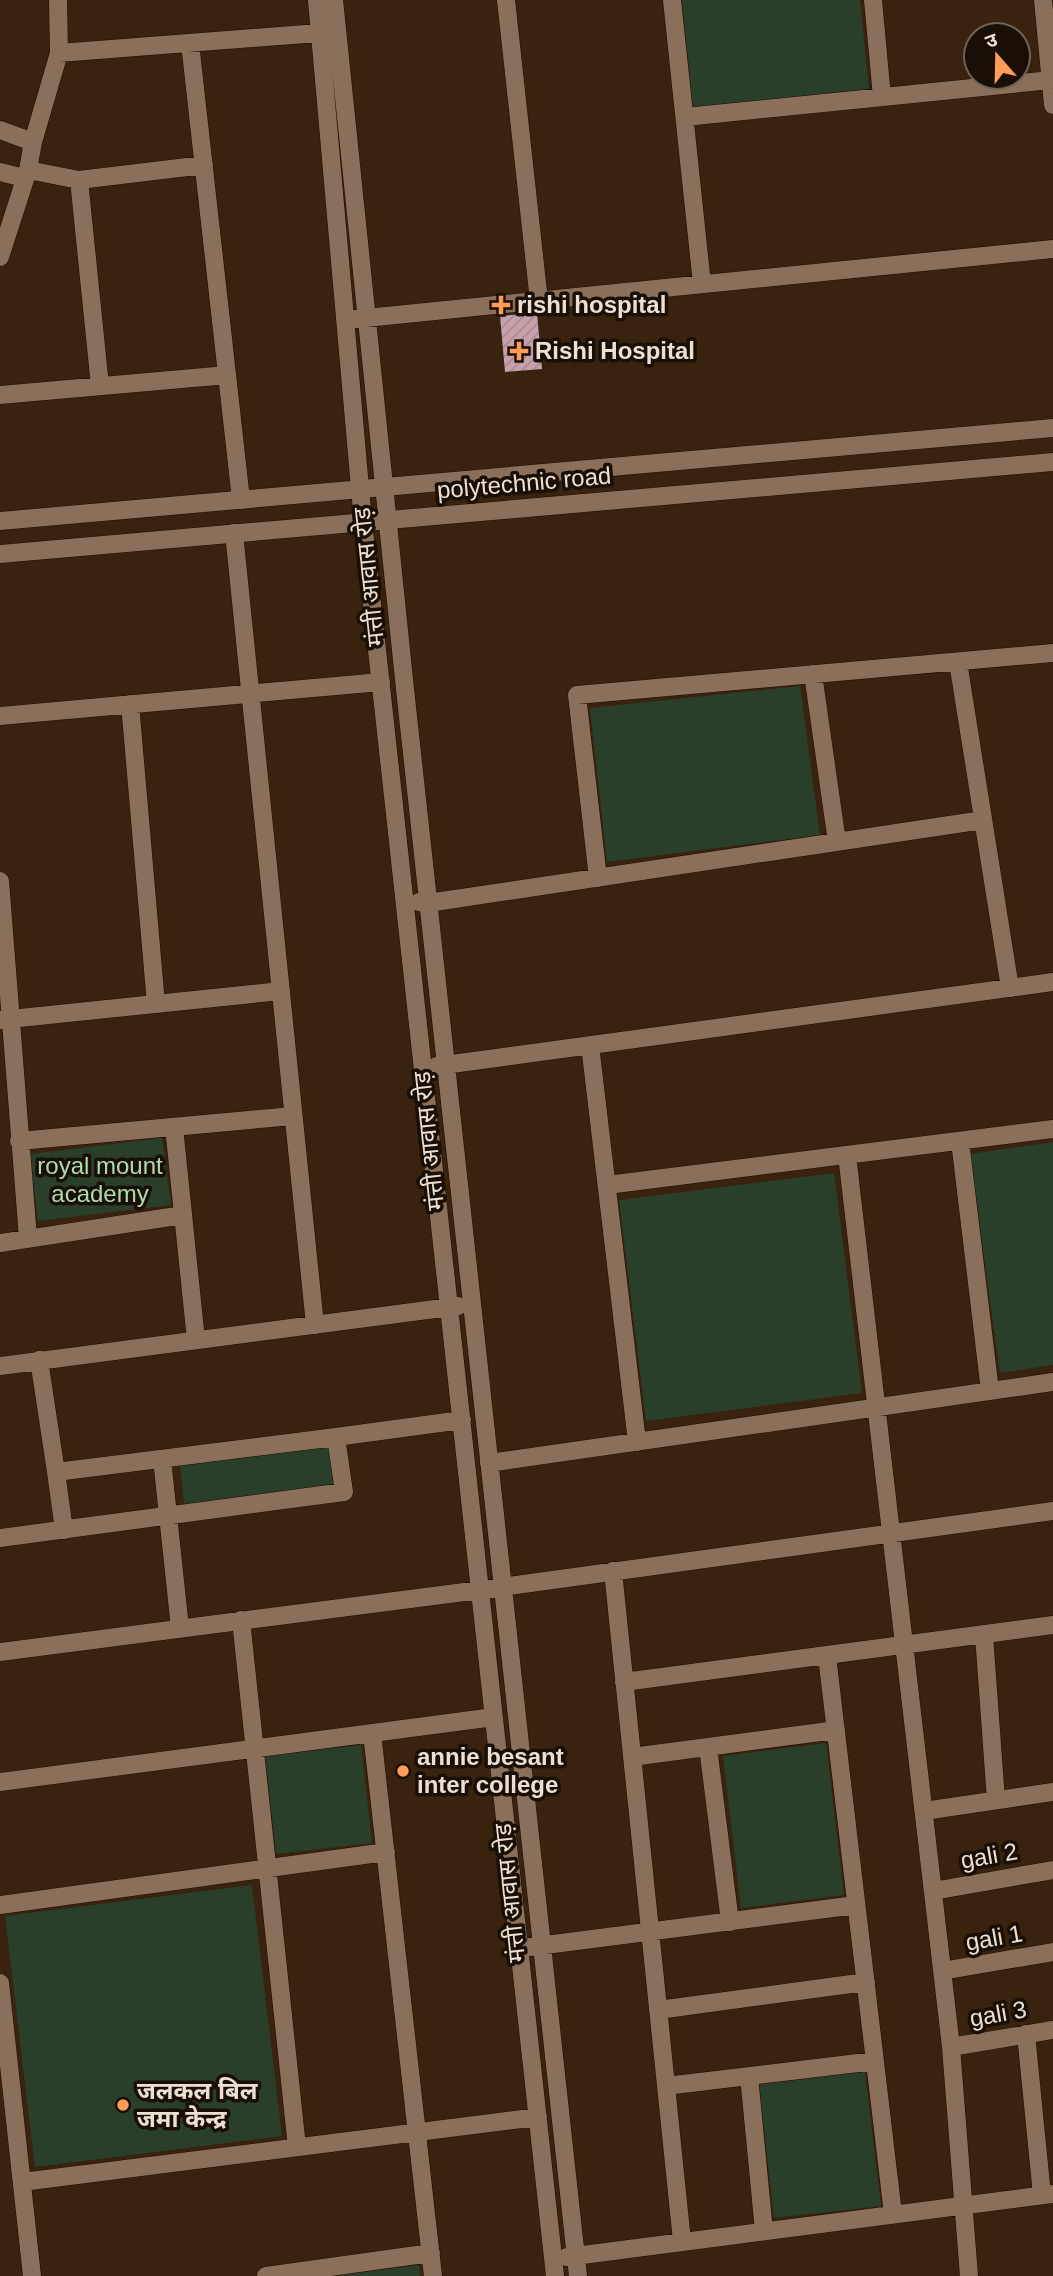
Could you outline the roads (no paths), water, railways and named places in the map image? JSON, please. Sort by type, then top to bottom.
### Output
[{"type":"street","points":[[0,257],[59,53],[58,0]]},
{"type":"street","points":[[317,0],[328,33],[345,320],[363,522],[554,2268],[576,2255],[1048,2194],[1026,2034]]},
{"type":"street","name":"मंत्ती आवास रोड़","points":[[334,0],[328,33],[367,318],[471,1304],[578,2276]]},
{"type":"street","points":[[506,0],[539,301]]},
{"type":"street","points":[[672,0],[702,284]]},
{"type":"street","points":[[873,0],[882,97]]},
{"type":"street","points":[[1043,0],[1053,105]]},
{"type":"street","points":[[59,53],[328,33]]},
{"type":"street","points":[[190,43],[241,500]]},
{"type":"street","points":[[685,117],[1051,80]]},
{"type":"street","points":[[0,130],[33,142]]},
{"type":"street","points":[[0,172],[79,180],[204,165]]},
{"type":"street","points":[[79,180],[100,386]]},
{"type":"street","points":[[345,320],[1053,249]]},
{"type":"street","points":[[0,395],[227,374]]},
{"type":"street","points":[[0,521],[1053,428]]},
{"type":"street","name":"polytechnic road","points":[[0,554],[1053,462]]},
{"type":"street","points":[[234,533],[314,1325]]},
{"type":"street","points":[[598,878],[577,695],[1053,653]]},
{"type":"street","points":[[958,662],[1010,988]]},
{"type":"street","points":[[813,674],[837,842]]},
{"type":"street","points":[[0,716],[381,682]]},
{"type":"street","points":[[130,704],[156,1004]]},
{"type":"street","points":[[404,901],[428,903],[983,820]]},
{"type":"street","points":[[0,881],[5,1019],[28,1238]]},
{"type":"street","points":[[423,1068],[1053,982]]},
{"type":"street","points":[[5,1019],[281,992]]},
{"type":"street","points":[[590,1045],[637,1441]]},
{"type":"street","points":[[19,1141],[293,1116]]},
{"type":"street","points":[[174,1127],[196,1340]]},
{"type":"street","points":[[607,1185],[1053,1129]]},
{"type":"street","points":[[960,1141],[990,1391]]},
{"type":"street","points":[[847,1155],[951,2047],[970,2276]]},
{"type":"street","points":[[0,1243],[183,1215]]},
{"type":"street","points":[[0,1366],[471,1304]]},
{"type":"street","points":[[39,1360],[64,1530]]},
{"type":"street","points":[[489,1463],[1053,1382]]},
{"type":"street","points":[[56,1472],[461,1420]]},
{"type":"street","points":[[0,1538],[344,1492],[336,1437]]},
{"type":"street","points":[[162,1459],[180,1629]]},
{"type":"street","points":[[0,1652],[480,1590],[1053,1511]]},
{"type":"street","points":[[613,1571],[682,2241]]},
{"type":"street","points":[[241,1620],[297,2147]]},
{"type":"street","points":[[624,1682],[1053,1625]]},
{"type":"street","points":[[984,1635],[996,1800]]},
{"type":"street","points":[[827,1656],[893,2214]]},
{"type":"street","points":[[0,1782],[494,1717]]},
{"type":"street","points":[[632,1757],[836,1730]]},
{"type":"street","points":[[372,1733],[433,2276]]},
{"type":"street","points":[[708,1747],[730,1922]]},
{"type":"street","points":[[924,1811],[1053,1792]]},
{"type":"street","points":[[0,1905],[386,1852]]},
{"type":"street","name":"gali 2","points":[[933,1891],[1053,1870]]},
{"type":"street","points":[[520,1948],[856,1905]]},
{"type":"street","name":"gali 1","points":[[942,1971],[1053,1952]]},
{"type":"street","points":[[658,2010],[866,1982]]},
{"type":"street","points":[[0,1983],[32,2276]]},
{"type":"street","name":"gali 3","points":[[951,2047],[1053,2030]]},
{"type":"street","points":[[666,2086],[875,2061]]},
{"type":"street","points":[[749,2076],[764,2231]]},
{"type":"street","points":[[22,2182],[538,2117]]},
{"type":"street","points":[[266,2276],[326,2272],[431,2253]]},
{"type":"place","name":"rishi hospital","points":[[501,305]]},
{"type":"place","name":"Rishi Hospital","points":[[519,351]]},
{"type":"place","name":"annie besant inter college","points":[[403,1771]]},
{"type":"place","name":"जलकल बिल जमा केन्द्र","points":[[123,2105]]},
{"type":"park label","name":"royal mount academy","points":[[100,1180]]}]
